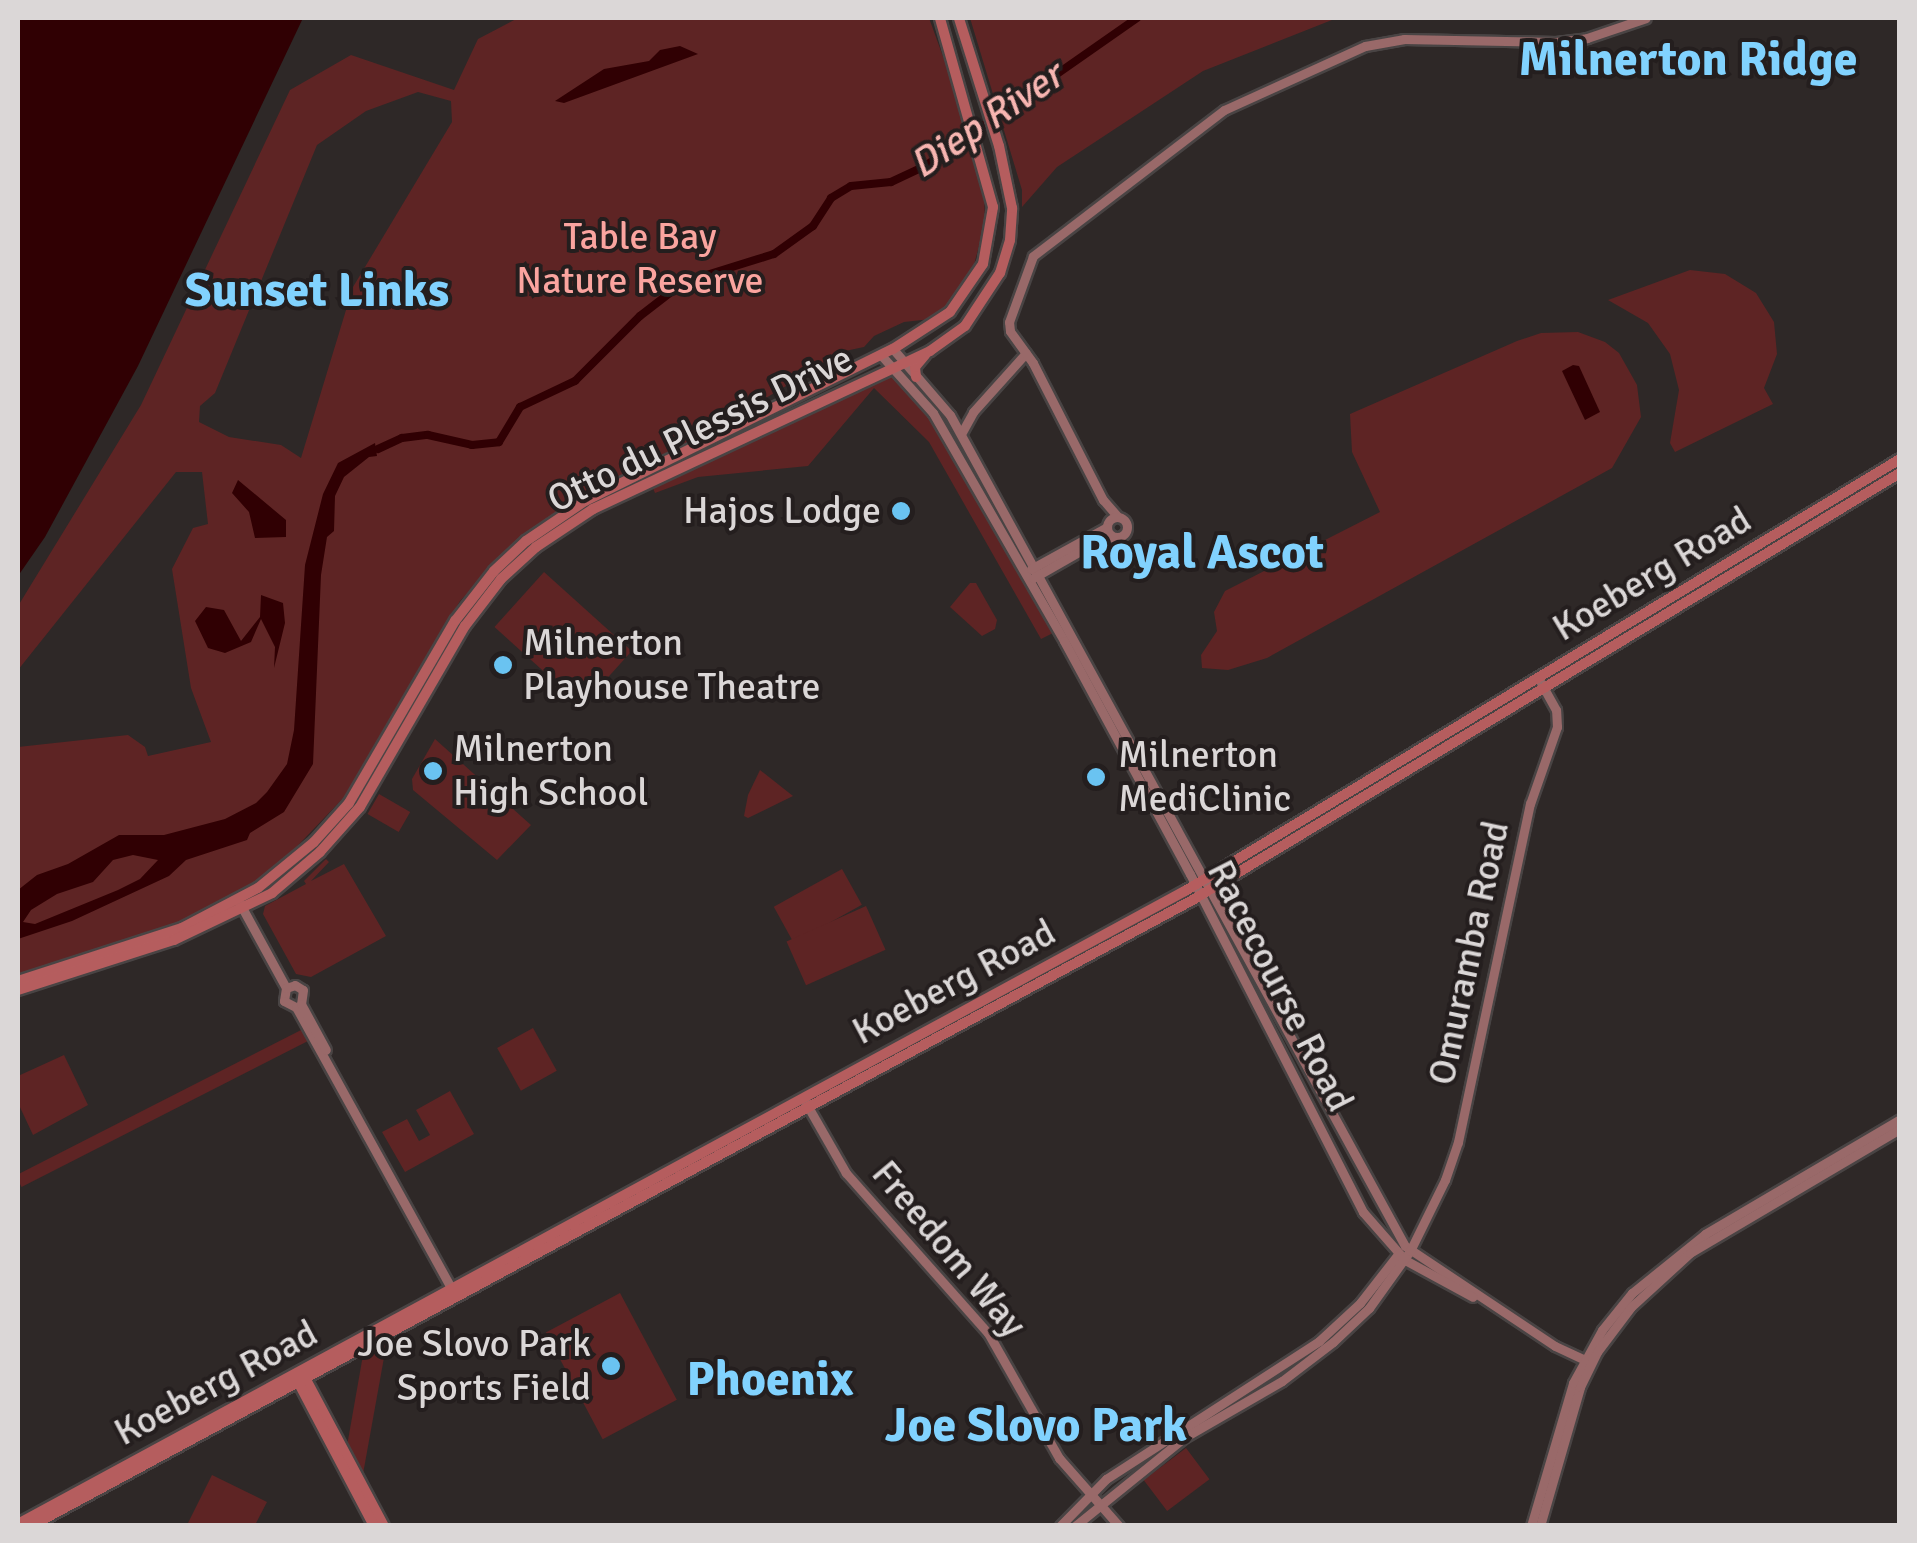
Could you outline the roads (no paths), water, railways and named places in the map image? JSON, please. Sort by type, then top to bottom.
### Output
[{"type":"main road","name":"Otto du Plessis Drive","points":[[18,981],[182,928],[245,902],[302,852],[349,803],[455,620],[487,579],[526,541],[585,501],[893,349],[950,312],[984,264],[994,207],[940,18]]},
{"type":"main road","name":"Otto du Plessis Drive","points":[[18,990],[174,940],[306,865],[360,807],[465,626],[501,580],[536,547],[612,500],[930,351],[965,326],[1000,274],[1010,240],[1012,208],[999,146],[959,18]]},
{"type":"main road","points":[[1024,578],[1114,536],[1122,536],[1127,529],[1103,500],[1026,353],[1012,336],[1009,322],[1033,256],[1224,110],[1312,67],[1374,43],[1404,39],[1541,44],[1587,38],[1646,18]]},
{"type":"main road","name":"Racecourse Road","points":[[893,349],[897,365],[934,412],[1024,578],[1064,641],[1405,1253]]},
{"type":"main road","points":[[916,377],[916,366],[930,351]]},
{"type":"main road","points":[[961,434],[973,412],[1026,353]]},
{"type":"main road","name":"Racecourse Road","points":[[881,355],[916,377],[950,415],[961,434],[1202,888],[1363,1212],[1405,1253],[1588,1361]]},
{"type":"main road","points":[[950,415],[963,418],[973,412]]},
{"type":"main road","name":"Koeberg Road","points":[[1202,888],[1537,678],[1900,459]]},
{"type":"main road","name":"Koeberg Road","points":[[32,1526],[454,1292],[1202,888],[1545,688],[1900,472]]},
{"type":"main road","points":[[1103,500],[1114,536]]},
{"type":"main road","points":[[1036,572],[1118,518]]},
{"type":"main road","points":[[1537,678],[1545,688]]},
{"type":"main road","name":"Omuramba Road","points":[[1076,1526],[1099,1502],[1185,1437],[1282,1381],[1333,1342],[1369,1308],[1421,1228],[1445,1180],[1462,1128],[1533,793],[1557,727],[1556,710],[1545,688]]},
{"type":"main road","points":[[245,902],[289,987],[303,991],[299,1006],[454,1292]]},
{"type":"main road","points":[[289,987],[284,1001],[299,1006]]},
{"type":"main road","name":"Freedom Way","points":[[806,1101],[836,1158],[988,1333],[1059,1458],[1119,1526]]},
{"type":"main road","points":[[1531,1526],[1562,1410],[1622,1305],[1678,1252],[1900,1119]]},
{"type":"main road","points":[[1540,1526],[1564,1431],[1588,1361],[1618,1322],[1668,1270],[1900,1128]]},
{"type":"main road","points":[[1855,1131],[1869,1138]]},
{"type":"main road","name":"Omuramba Road","points":[[1060,1526],[1090,1493],[1162,1440],[1319,1341],[1405,1253]]},
{"type":"main road","points":[[300,1377],[374,1526]]},
{"type":"main road","points":[[300,1377],[384,1526]]},
{"type":"main road","name":"Koeberg Road","points":[[18,1524],[300,1377]]},
{"type":"waterway","name":"Diep River","points":[[378,449],[402,438],[428,435],[472,445],[499,442],[520,407],[575,381],[640,316],[684,282],[774,254],[813,226],[831,198],[851,186],[891,182],[925,166],[1137,18]]},
{"type":"place","name":"Hajos Lodge","points":[[901,511]]},
{"type":"place","name":"Milnerton Playhouse Theatre","points":[[503,665]]},
{"type":"place","name":"Milnerton High School","points":[[433,771]]},
{"type":"place","name":"Milnerton MediClinic","points":[[1096,777]]},
{"type":"place","name":"Joe Slovo Park Sports Field","points":[[611,1366]]},
{"type":"district","name":"Milnerton Ridge","points":[[1688,60]]},
{"type":"district","name":"Sunset Links","points":[[317,291]]},
{"type":"district","name":"Royal Ascot","points":[[1202,553]]},
{"type":"district","name":"Phoenix","points":[[770,1380]]},
{"type":"district","name":"Joe Slovo Park","points":[[1036,1426]]},
{"type":"park label","name":"Table Bay Nature Reserve","points":[[640,259]]}]
